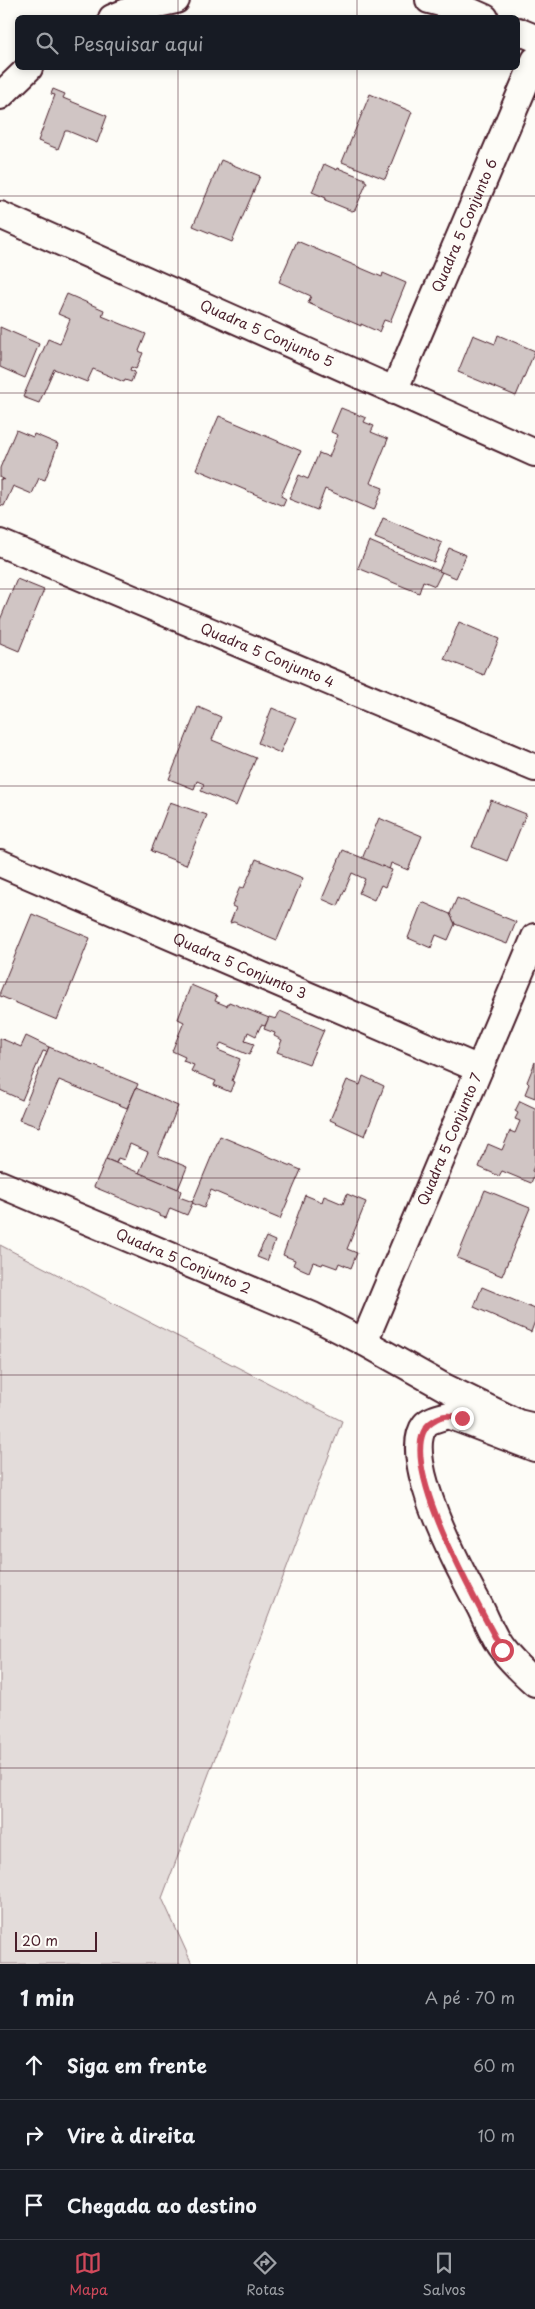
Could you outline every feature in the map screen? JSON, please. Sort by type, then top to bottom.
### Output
[{"type":"street","points":[[119,15],[134,9],[176,0]]},
{"type":"street","points":[[429,0],[467,10],[478,15]]},
{"type":"street","points":[[520,32],[535,38]]},
{"type":"street","name":"Quadra 5 Conjunto 6","points":[[394,392],[535,60]]},
{"type":"street","points":[[0,96],[27,70]]},
{"type":"street","name":"Quadra 5 Conjunto 5","points":[[0,215],[394,392],[535,452]]},
{"type":"street","name":"Quadra 5 Conjunto 4","points":[[0,543],[535,768]]},
{"type":"street","name":"Quadra 5 Conjunto 3","points":[[0,863],[479,1069]]},
{"type":"street","name":"Quadra 5 Conjunto 7","points":[[364,1342],[535,936]]},
{"type":"street","name":"Quadra 5 Conjunto 2","points":[[0,1184],[313,1316],[444,1387],[518,1423],[535,1427]]},
{"type":"street","points":[[535,1448],[449,1415],[425,1425],[419,1441],[420,1460],[426,1489],[442,1531],[502,1650],[535,1683]]},
{"type":"shaded area","points":[[0,1245],[342,1421],[162,1898],[192,1964],[0,1964]]},
{"type":"building","points":[[53,89],[65,94],[63,98],[107,116],[97,143],[68,131],[65,131],[58,149],[38,141],[55,95],[51,94]]},
{"type":"building","points":[[370,94],[412,112],[385,179],[342,162]]},
{"type":"building","points":[[221,160],[260,176],[232,242],[193,226]]},
{"type":"building","points":[[324,164],[365,179],[367,182],[355,210],[352,211],[325,200],[326,198],[312,192]]},
{"type":"building","points":[[297,241],[382,277],[383,273],[406,283],[390,322],[384,320],[379,332],[361,324],[361,326],[308,303],[311,296],[279,282]]},
{"type":"building","points":[[67,294],[104,310],[102,316],[146,334],[139,351],[143,353],[136,369],[131,367],[130,370],[135,372],[131,382],[125,380],[124,382],[93,369],[87,382],[54,369],[39,403],[23,397],[48,339],[60,344],[70,319],[58,314]]},
{"type":"building","points":[[0,327],[39,344],[25,378],[0,367]]},
{"type":"building","points":[[473,335],[495,344],[498,335],[535,351],[516,396],[458,372]]},
{"type":"building","points":[[341,408],[366,418],[364,422],[374,426],[371,432],[388,439],[370,483],[383,488],[374,510],[325,489],[317,510],[289,499],[299,475],[308,479],[319,453],[329,457],[338,435],[331,432]]},
{"type":"building","points":[[219,416],[301,451],[281,496],[286,499],[283,506],[196,469]]},
{"type":"building","points":[[16,430],[33,437],[34,434],[58,444],[45,480],[39,478],[32,494],[13,486],[4,506],[0,505],[0,479],[5,480],[0,477],[0,468]]},
{"type":"building","points":[[383,518],[442,543],[434,562],[375,538]]},
{"type":"building","points":[[369,541],[442,572],[435,586],[423,581],[419,593],[358,568]]},
{"type":"building","points":[[449,548],[466,555],[456,578],[439,571]]},
{"type":"building","points":[[17,579],[44,590],[19,651],[0,643],[0,620]]},
{"type":"building","points":[[459,622],[499,639],[484,675],[444,659]]},
{"type":"building","points":[[198,707],[221,717],[212,740],[256,758],[236,806],[201,791],[204,784],[197,781],[194,789],[169,779]]},
{"type":"building","points":[[272,708],[296,718],[280,753],[258,743]]},
{"type":"building","points":[[491,800],[526,814],[507,861],[472,847]]},
{"type":"building","points":[[170,802],[207,815],[186,865],[151,851]]},
{"type":"building","points":[[379,818],[422,836],[408,870],[391,863],[389,870],[362,859]]},
{"type":"building","points":[[343,850],[392,870],[385,887],[381,885],[374,900],[359,893],[365,879],[352,873],[338,906],[322,899]]},
{"type":"building","points":[[256,859],[303,878],[277,940],[234,922],[230,923],[236,908],[232,906],[240,887],[244,888]]},
{"type":"building","points":[[457,898],[516,922],[507,944],[455,924],[450,914]]},
{"type":"building","points":[[422,902],[450,914],[455,924],[448,940],[436,935],[431,948],[408,938]]},
{"type":"building","points":[[32,914],[90,938],[57,1020],[0,996]]},
{"type":"building","points":[[191,985],[217,996],[215,1001],[227,1006],[229,1002],[269,1018],[265,1026],[261,1025],[256,1036],[248,1032],[245,1041],[254,1044],[249,1055],[221,1043],[218,1050],[240,1059],[230,1092],[214,1085],[216,1081],[191,1071],[194,1065],[183,1061],[185,1057],[172,1051],[184,1022],[178,1019]]},
{"type":"building","points":[[280,1011],[324,1030],[309,1064],[277,1052],[282,1040],[274,1036],[275,1033],[264,1029],[269,1017],[276,1019]]},
{"type":"building","points":[[26,1036],[49,1047],[47,1052],[43,1051],[22,1100],[0,1090],[0,1038],[21,1047]]},
{"type":"building","points":[[49,1047],[138,1084],[127,1108],[59,1080],[39,1127],[19,1120]]},
{"type":"building","points":[[535,1062],[535,1098],[525,1094],[529,1084],[527,1082]]},
{"type":"building","points":[[363,1076],[384,1086],[365,1136],[330,1120],[347,1080],[360,1085]]},
{"type":"building","points":[[136,1088],[178,1106],[158,1155],[187,1167],[178,1189],[139,1173],[148,1152],[130,1144],[124,1160],[118,1158],[116,1163],[106,1159]]},
{"type":"building","points":[[520,1101],[535,1108],[535,1164],[532,1171],[535,1173],[531,1183],[502,1171],[499,1176],[479,1167],[488,1144],[502,1150],[510,1131],[515,1133],[520,1121],[515,1119],[518,1113],[515,1111]]},
{"type":"building","points":[[220,1136],[301,1170],[280,1219],[211,1190],[204,1208],[192,1203]]},
{"type":"building","points":[[106,1159],[181,1191],[179,1197],[193,1202],[187,1215],[170,1208],[166,1218],[159,1216],[159,1214],[94,1187]]},
{"type":"building","points":[[485,1190],[530,1208],[502,1276],[457,1258]]},
{"type":"building","points":[[347,1194],[366,1202],[347,1249],[357,1253],[351,1268],[339,1263],[337,1268],[313,1262],[309,1272],[293,1265],[295,1260],[283,1255],[305,1195],[322,1202],[324,1196],[343,1204]]},
{"type":"building","points":[[266,1237],[275,1241],[267,1261],[257,1257]]},
{"type":"building","points":[[482,1287],[535,1309],[535,1321],[531,1332],[474,1307]]},
{"type":"route","points":[[462,1418],[449,1415],[425,1425],[419,1441],[420,1460],[426,1489],[442,1531],[502,1650]]}]
